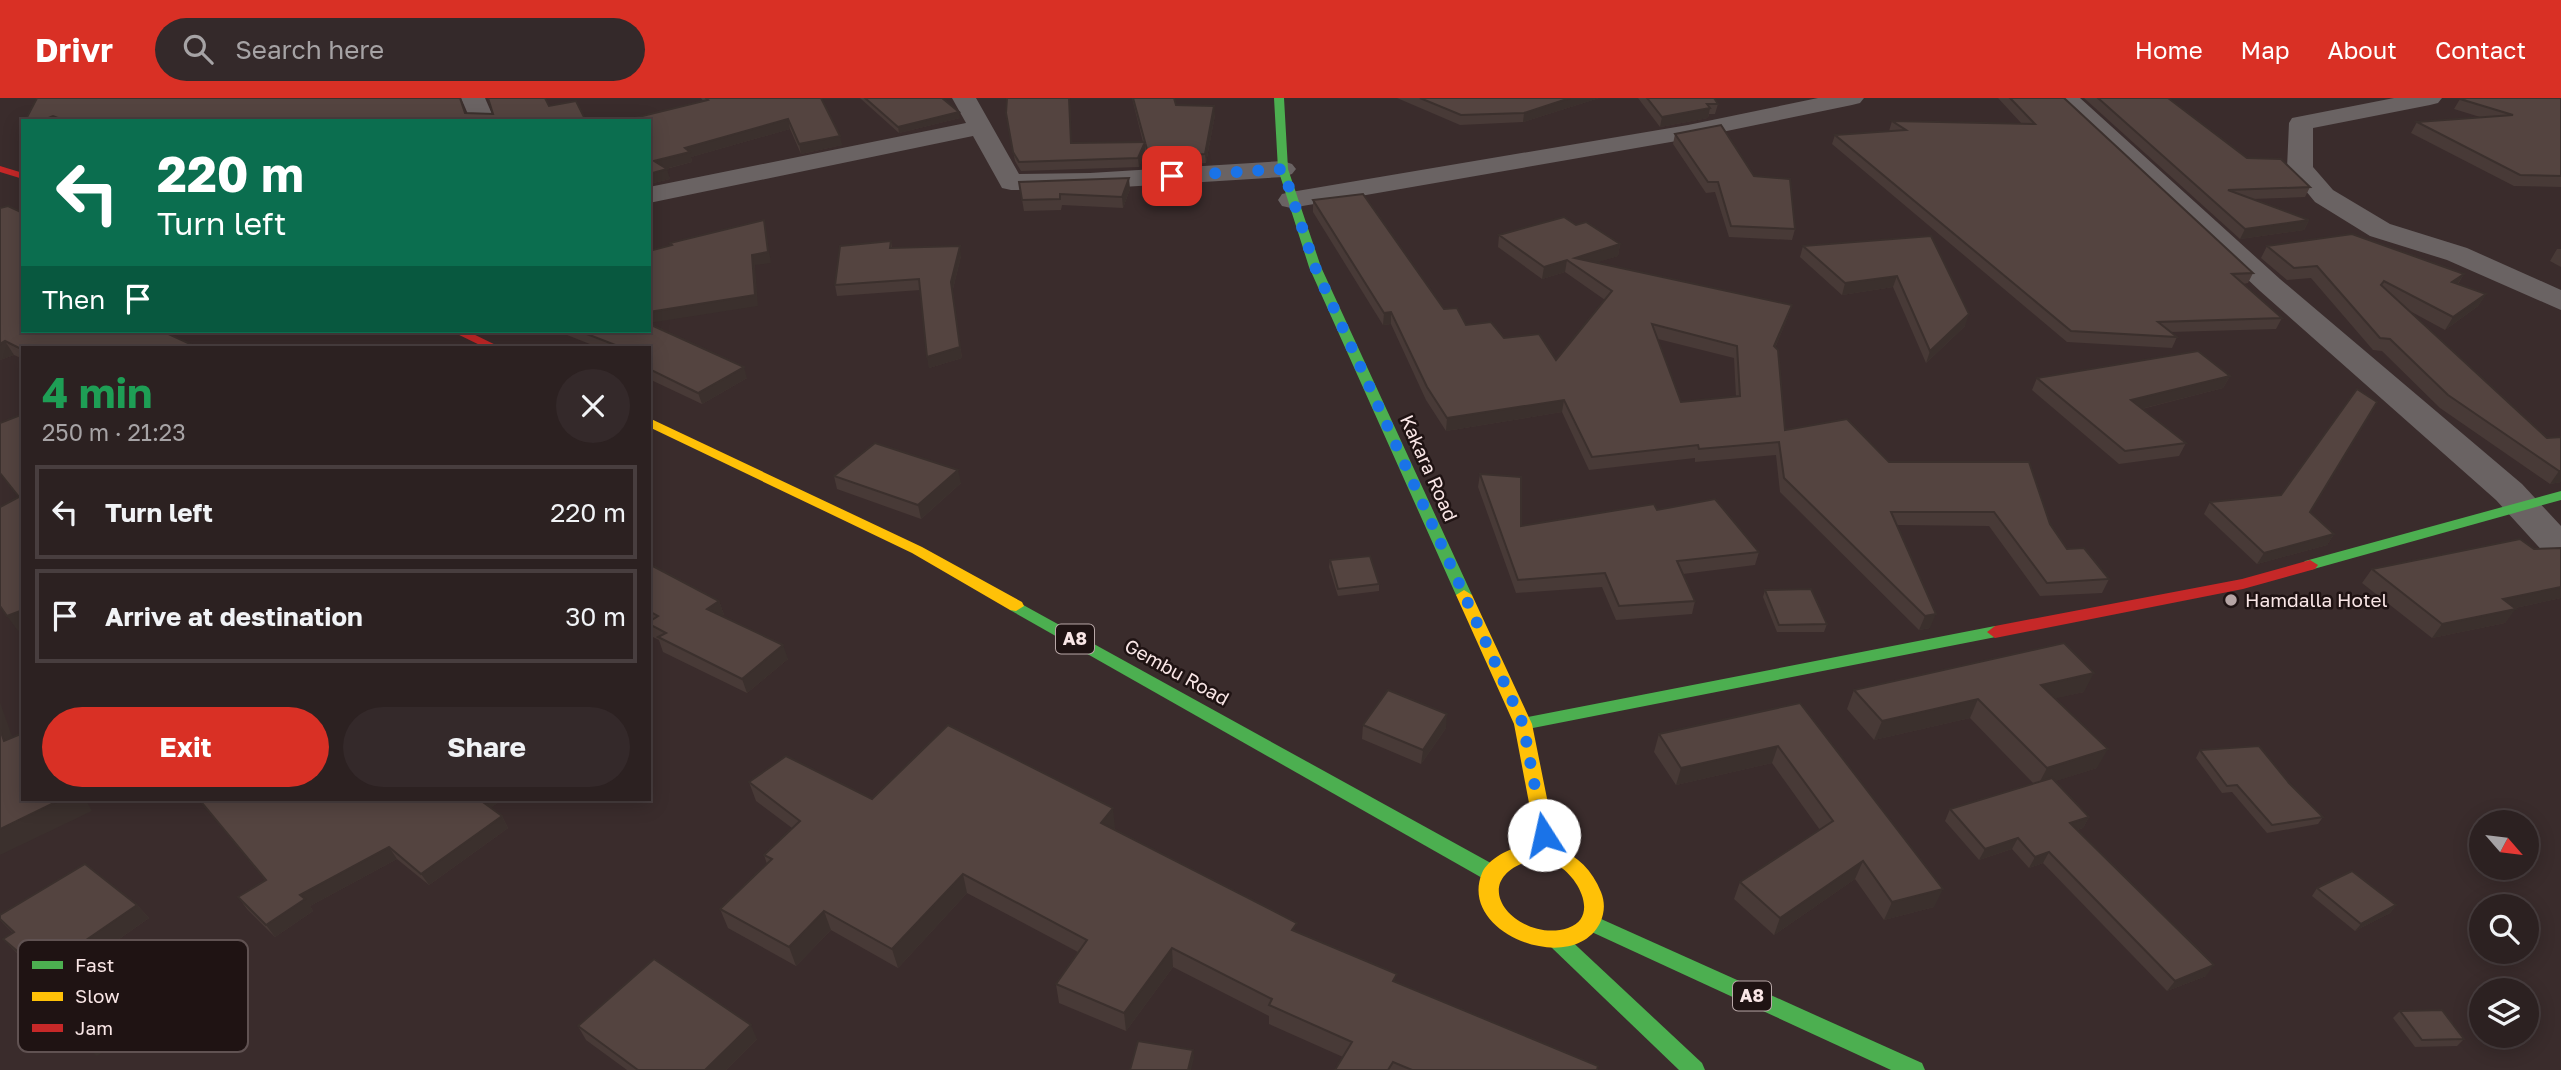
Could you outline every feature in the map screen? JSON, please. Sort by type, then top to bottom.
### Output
[{"type":"street","points":[[473,98],[482,119]]},
{"type":"street","points":[[964,98],[1011,181],[1090,181],[1283,169]]},
{"type":"street","name":"Kakara Road","points":[[1279,98],[1283,169],[1291,200],[1315,267],[1523,724],[1548,854]]},
{"type":"street","points":[[1291,200],[1688,132],[1852,98]]},
{"type":"street","points":[[2066,98],[2233,251],[2521,504],[2561,550]]},
{"type":"street","points":[[2430,98],[2301,123],[2300,168],[2324,196],[2380,230],[2457,254],[2561,301]]},
{"type":"street","points":[[651,195],[980,127]]},
{"type":"street","points":[[0,169],[21,175]]},
{"type":"street","points":[[2335,237],[2380,230]]},
{"type":"street","points":[[2233,251],[2271,246]]},
{"type":"street","points":[[462,333],[491,346]]},
{"type":"street","name":"Gembu Road","points":[[651,423],[917,550],[1492,873]]},
{"type":"street","points":[[1523,724],[2243,584],[2521,504],[2561,495]]},
{"type":"street","points":[[1548,854],[1564,859],[1589,881],[1595,894],[1595,909],[1590,922],[1577,934],[1558,941],[1537,941],[1516,934],[1500,922],[1486,888],[1492,873],[1515,855],[1548,854]]},
{"type":"street","name":"A8","points":[[1590,922],[1914,1070]]},
{"type":"street","points":[[1558,941],[1694,1070]]},
{"type":"building","points":[[37,98],[460,98],[465,113],[493,114],[488,98],[545,98],[549,106],[576,101],[585,119],[61,119],[53,116],[46,119],[26,119]]},
{"type":"building","points":[[706,98],[821,98],[840,136],[799,144],[788,119],[685,148],[690,152],[654,161],[667,169],[651,173],[651,119],[630,119],[708,100]]},
{"type":"building","points":[[865,98],[942,98],[959,112],[898,127]]},
{"type":"building","points":[[1007,98],[1069,98],[1071,143],[1145,142],[1138,158],[1019,162],[1013,152],[1006,113]]},
{"type":"building","points":[[1133,98],[1174,98],[1176,105],[1214,106],[1205,154],[1149,157]]},
{"type":"building","points":[[1420,98],[1570,98],[1524,113],[1461,115]]},
{"type":"building","points":[[1647,98],[1714,98],[1718,104],[1707,104],[1710,108],[1662,117]]},
{"type":"building","points":[[2010,98],[2064,98],[2253,273],[2232,274],[2282,318],[2158,322],[2177,337],[2071,331],[1835,135],[1906,130],[1892,121],[2035,124]]},
{"type":"building","points":[[2098,98],[2168,98],[2247,158],[2281,159],[2310,187],[2228,190],[2309,220],[2245,229]]},
{"type":"building","points":[[2561,98],[2561,176],[2520,175],[2417,122],[2513,115],[2460,99]]},
{"type":"building","points":[[1721,125],[1754,176],[1790,179],[1795,229],[1731,226],[1718,182],[1708,182],[1675,134]]},
{"type":"building","points":[[1129,178],[1122,197],[1060,194],[1060,199],[1022,200],[1019,182]]},
{"type":"building","points":[[1363,194],[1444,309],[1457,308],[1466,325],[1491,322],[1504,338],[1539,334],[1556,360],[1612,291],[1567,260],[1544,267],[1499,235],[1564,217],[1576,225],[1586,222],[1620,244],[1575,258],[1792,305],[1774,346],[1778,350],[1785,430],[1847,419],[1889,462],[2029,462],[2050,524],[2067,549],[2084,548],[2109,579],[2047,583],[1994,512],[1891,512],[1936,614],[1925,616],[1784,478],[1779,442],[1699,449],[1698,445],[1592,457],[1564,400],[1447,418],[1427,387],[1391,312],[1384,313],[1313,200]],"holes":[[[1652,324],[1737,346],[1740,396],[1681,402]]]},
{"type":"building","points":[[8,206],[21,212],[21,333],[166,333],[195,346],[21,346],[21,349],[5,341],[0,344],[0,208]]},
{"type":"building","points":[[764,220],[768,252],[752,255],[755,295],[651,312],[651,250],[672,245],[670,243]]},
{"type":"building","points":[[2352,234],[2464,274],[2452,282],[2486,294],[2453,317],[2384,281],[2381,285],[2547,438],[2561,437],[2561,471],[2448,395],[2390,339],[2380,338],[2317,266],[2294,268],[2267,246]]},
{"type":"building","points":[[1931,236],[1969,314],[1930,351],[1897,276],[1845,283],[1803,246]]},
{"type":"building","points":[[891,241],[890,248],[960,246],[951,282],[960,347],[927,357],[919,279],[835,285],[840,246]]},
{"type":"building","points":[[651,325],[744,367],[698,393],[651,370],[651,346],[618,346],[584,333],[651,333]]},
{"type":"building","points":[[2198,351],[2230,376],[2131,400],[2186,443],[2125,451],[2037,378]]},
{"type":"building","points":[[2357,389],[2377,402],[2310,512],[2334,534],[2264,553],[2210,502],[2281,495]]},
{"type":"building","points":[[21,415],[21,611],[7,616],[0,606],[0,507],[19,497],[0,473],[0,423]]},
{"type":"building","points":[[875,443],[958,470],[918,505],[834,476]]},
{"type":"building","points":[[1480,474],[1521,477],[1521,526],[1654,504],[1657,510],[1715,499],[1759,552],[1677,561],[1695,601],[1619,606],[1605,573],[1518,580]]},
{"type":"building","points":[[2520,539],[2534,549],[2561,548],[2561,587],[2503,599],[2516,609],[2442,624],[2372,569]]},
{"type":"building","points":[[1370,556],[1379,584],[1338,589],[1330,560]]},
{"type":"building","points":[[651,565],[719,601],[707,609],[783,645],[742,679],[658,637],[666,633],[651,625],[651,621],[658,616],[651,612]]},
{"type":"building","points":[[1811,589],[1827,624],[1779,625],[1765,590]]},
{"type":"building","points":[[2064,643],[2094,673],[2041,685],[2108,749],[2047,768],[1978,699],[1882,721],[1854,690]]},
{"type":"building","points":[[1388,690],[1447,714],[1423,750],[1363,725]]},
{"type":"building","points":[[1800,703],[1943,889],[1892,902],[1863,861],[1780,918],[1740,882],[1833,821],[1778,746],[1681,768],[1659,734]]},
{"type":"building","points":[[948,725],[1113,808],[1101,823],[1297,923],[1292,930],[1397,974],[1393,981],[1598,1066],[1597,1070],[1412,1070],[1393,1062],[1388,1070],[1335,1070],[1352,1042],[1269,1005],[1272,999],[1172,948],[1124,1013],[1056,984],[1087,940],[963,874],[892,949],[824,911],[789,947],[720,909],[772,859],[764,855],[800,821],[749,782],[786,756],[872,799]]},
{"type":"building","points":[[0,729],[4,741],[21,734],[21,801],[58,801],[0,829]]},
{"type":"building","points":[[2259,746],[2289,783],[2323,817],[2272,825],[2237,785],[2227,786],[2200,750]]},
{"type":"building","points":[[2052,778],[2089,817],[2070,823],[2214,965],[2175,981],[2049,852],[2035,857],[2018,838],[1985,849],[1950,809]]},
{"type":"building","points":[[481,801],[502,816],[421,874],[389,847],[300,895],[305,899],[266,925],[238,897],[266,880],[202,803]]},
{"type":"building","points":[[85,864],[137,905],[86,940],[18,940],[18,952],[3,939],[14,932],[0,919],[0,915]]},
{"type":"building","points":[[2352,871],[2396,905],[2361,924],[2317,888]]},
{"type":"building","points":[[654,959],[751,1025],[705,1070],[638,1070],[578,1026]]},
{"type":"building","points":[[2442,1010],[2464,1039],[2422,1040],[2400,1011]]},
{"type":"building","points":[[1138,1041],[1193,1050],[1188,1070],[1130,1070]]},
{"type":"traffic: fast","points":[[1279,98],[1283,169],[1315,267],[1464,595]]},
{"type":"traffic: fast","points":[[2310,565],[2561,495]]},
{"type":"traffic: fast","points":[[1016,606],[1491,873]]},
{"type":"traffic: fast","points":[[1523,724],[1995,632]]},
{"type":"traffic: fast","points":[[1590,922],[1914,1070]]},
{"type":"traffic: fast","points":[[1558,941],[1694,1070]]},
{"type":"traffic: slow","points":[[651,423],[917,550],[1016,606]]},
{"type":"traffic: slow","points":[[1464,595],[1523,724],[1548,854]]},
{"type":"traffic: slow","points":[[1531,852],[1554,855],[1567,861],[1588,885],[1594,906],[1593,916],[1589,925],[1580,932],[1559,939],[1538,938],[1519,931],[1502,920],[1491,905],[1487,890],[1491,874],[1509,859],[1531,852]]},
{"type":"traffic: jam","points":[[0,169],[21,175]]},
{"type":"traffic: jam","points":[[462,333],[491,346]]},
{"type":"traffic: jam","points":[[1995,632],[2243,584],[2310,565]]},
{"type":"place","name":"Hamdalla Hotel","points":[[2231,600]]},
{"type":"route","points":[[1172,176],[1283,169],[1315,267],[1523,724],[1544,835]]}]
